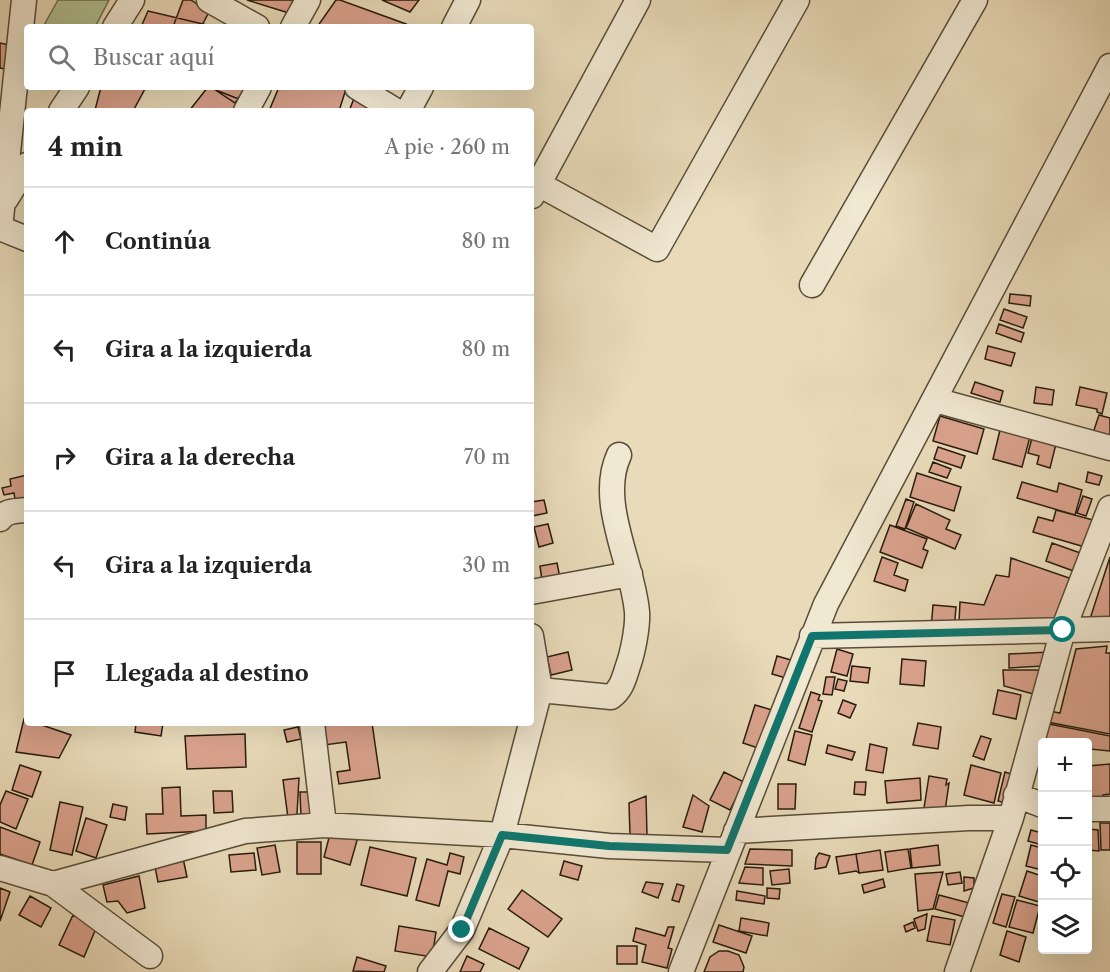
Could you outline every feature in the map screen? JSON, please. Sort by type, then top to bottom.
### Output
[{"type":"street","points":[[24,0],[0,228],[24,238]]},
{"type":"street","points":[[117,24],[132,0]]},
{"type":"street","points":[[209,0],[252,24]]},
{"type":"street","points":[[295,24],[308,0]]},
{"type":"street","points":[[456,24],[468,0]]},
{"type":"street","points":[[638,0],[534,187],[657,249],[797,0]]},
{"type":"street","points":[[812,285],[975,0]]},
{"type":"street","points":[[681,972],[731,840],[826,604],[1110,66]]},
{"type":"street","points":[[64,108],[75,90]]},
{"type":"street","points":[[248,108],[258,90]]},
{"type":"street","points":[[362,90],[391,108]]},
{"type":"street","points":[[410,108],[419,90]]},
{"type":"street","points":[[3,204],[24,170]]},
{"type":"street","points":[[935,400],[1110,448]]},
{"type":"street","points":[[540,690],[611,697],[619,691],[631,658],[637,613],[613,497],[613,473],[619,455]]},
{"type":"street","points":[[957,972],[1014,806],[1063,630],[1110,508]]},
{"type":"street","points":[[0,519],[3,514],[24,510]]},
{"type":"street","points":[[534,591],[630,574]]},
{"type":"street","points":[[812,636],[1110,629]]},
{"type":"street","points":[[534,654],[540,690],[534,713]]},
{"type":"street","points":[[312,726],[324,825]]},
{"type":"street","points":[[430,972],[462,930],[502,835],[531,726]]},
{"type":"street","points":[[53,884],[245,831],[324,825],[502,835],[609,846],[731,840],[969,818],[1014,806],[1038,805]]},
{"type":"street","points":[[1092,809],[1110,809]]},
{"type":"street","points":[[0,868],[53,884],[150,956]]},
{"type":"green space","points":[[58,0],[109,0],[97,24],[45,24]]},
{"type":"building","points":[[183,0],[191,0],[209,12],[203,24],[174,24]]},
{"type":"building","points":[[247,0],[293,0],[289,13]]},
{"type":"building","points":[[336,0],[340,0],[406,24],[319,24]]},
{"type":"building","points":[[382,0],[419,0],[410,12]]},
{"type":"building","points":[[148,11],[203,24],[142,24]]},
{"type":"building","points":[[0,43],[9,45],[5,69],[0,68]]},
{"type":"building","points":[[100,90],[144,90],[135,108],[96,108]]},
{"type":"building","points":[[206,90],[216,90],[244,101],[238,108],[191,108]]},
{"type":"building","points":[[216,90],[244,90],[235,103]]},
{"type":"building","points":[[278,90],[346,90],[340,108],[270,108]]},
{"type":"building","points":[[355,96],[368,108],[350,108]]},
{"type":"building","points":[[1010,294],[1031,296],[1030,306],[1009,303]]},
{"type":"building","points":[[1004,309],[1027,317],[1023,328],[1000,320]]},
{"type":"building","points":[[999,324],[1024,333],[1021,342],[996,333]]},
{"type":"building","points":[[988,346],[1015,353],[1011,366],[985,359]]},
{"type":"building","points":[[975,382],[1003,391],[1000,402],[971,393]]},
{"type":"building","points":[[1036,387],[1054,390],[1052,405],[1034,403]]},
{"type":"building","points":[[1080,387],[1107,393],[1102,414],[1097,412],[1097,409],[1076,405]]},
{"type":"building","points":[[1099,415],[1110,418],[1110,440],[1093,433]]},
{"type":"building","points":[[940,416],[984,429],[977,454],[933,441]]},
{"type":"building","points":[[1001,426],[1031,433],[1022,467],[993,459]]},
{"type":"building","points":[[1032,438],[1056,444],[1050,468],[1037,464],[1039,456],[1028,453]]},
{"type":"building","points":[[938,447],[965,456],[961,468],[934,459]]},
{"type":"building","points":[[933,462],[951,469],[947,478],[929,472]]},
{"type":"building","points":[[1088,472],[1102,476],[1099,485],[1086,482]]},
{"type":"building","points":[[917,473],[961,487],[954,511],[910,497]]},
{"type":"building","points":[[24,476],[24,498],[15,499],[14,493],[4,495],[2,488],[11,486],[10,479]]},
{"type":"building","points":[[1022,482],[1057,492],[1059,483],[1082,490],[1075,515],[1017,498]]},
{"type":"building","points":[[1083,496],[1092,499],[1086,516],[1077,513]]},
{"type":"building","points":[[906,499],[914,502],[905,529],[896,526]]},
{"type":"building","points":[[544,500],[547,513],[534,516],[534,502]]},
{"type":"building","points":[[916,504],[950,520],[946,529],[961,535],[955,549],[906,528]]},
{"type":"building","points":[[1056,510],[1093,520],[1085,547],[1033,532],[1038,517],[1053,521]]},
{"type":"building","points":[[548,524],[553,543],[539,547],[534,527]]},
{"type":"building","points":[[890,525],[927,539],[923,549],[928,551],[922,568],[880,552]]},
{"type":"building","points":[[1052,543],[1086,555],[1079,573],[1046,561]]},
{"type":"building","points":[[882,557],[898,563],[894,575],[908,580],[905,591],[874,581]]},
{"type":"building","points":[[1110,557],[1110,622],[1088,625]]},
{"type":"building","points":[[1011,558],[1075,580],[1061,627],[959,623],[960,602],[984,605],[996,575],[1009,577]]},
{"type":"building","points":[[557,563],[560,578],[542,581],[540,566]]},
{"type":"building","points":[[933,605],[956,607],[954,631],[931,629]]},
{"type":"building","points":[[1107,646],[1106,653],[1110,653],[1110,734],[1047,722],[1050,711],[1060,713],[1076,649]]},
{"type":"building","points":[[837,649],[853,654],[847,676],[831,672]]},
{"type":"building","points":[[568,652],[572,670],[551,675],[547,657]]},
{"type":"building","points":[[1049,652],[1043,666],[1009,668],[1009,654]]},
{"type":"building","points":[[777,656],[798,662],[793,680],[772,674]]},
{"type":"building","points":[[902,659],[926,661],[924,686],[900,684]]},
{"type":"building","points":[[852,666],[870,668],[868,683],[850,681]]},
{"type":"building","points":[[1003,670],[1044,670],[1037,695],[1004,686]]},
{"type":"building","points":[[826,677],[835,677],[832,695],[823,694]]},
{"type":"building","points":[[838,679],[847,681],[844,691],[835,689]]},
{"type":"building","points":[[998,690],[1021,695],[1016,719],[993,714]]},
{"type":"building","points":[[811,692],[820,695],[818,700],[822,701],[812,732],[799,728]]},
{"type":"building","points":[[843,700],[856,705],[850,718],[838,713]]},
{"type":"building","points":[[755,705],[772,710],[761,749],[743,743]]},
{"type":"building","points":[[24,719],[24,726],[45,726],[71,735],[59,758],[16,752]]},
{"type":"building","points":[[918,723],[941,727],[938,749],[913,745]]},
{"type":"building","points":[[1049,724],[1110,736],[1110,751],[1092,749],[1092,738],[1045,738]]},
{"type":"building","points":[[136,726],[163,726],[161,736],[135,732]]},
{"type":"building","points":[[321,726],[372,726],[380,778],[339,784],[337,772],[350,770],[346,742],[324,745]]},
{"type":"building","points":[[298,727],[301,739],[287,742],[284,730]]},
{"type":"building","points":[[795,731],[812,735],[805,765],[788,760]]},
{"type":"building","points":[[245,734],[246,767],[187,769],[185,736]]},
{"type":"building","points":[[981,736],[991,739],[984,760],[973,756]]},
{"type":"building","points":[[870,744],[887,748],[883,773],[866,770]]},
{"type":"building","points":[[828,745],[855,752],[852,760],[826,753]]},
{"type":"building","points":[[1110,764],[1110,794],[1103,795],[1102,808],[1092,807],[1092,766]]},
{"type":"building","points":[[20,765],[41,772],[32,797],[12,790]]},
{"type":"building","points":[[971,765],[1001,773],[994,803],[964,795]]},
{"type":"building","points":[[724,772],[744,782],[730,810],[710,800]]},
{"type":"building","points":[[1005,772],[1014,775],[1006,803],[998,801]]},
{"type":"building","points":[[929,776],[947,779],[946,785],[949,783],[945,811],[924,808]]},
{"type":"building","points":[[299,778],[297,814],[288,818],[283,780]]},
{"type":"building","points":[[920,778],[921,800],[887,803],[885,781]]},
{"type":"building","points":[[855,782],[866,782],[865,795],[854,794]]},
{"type":"building","points":[[778,784],[796,784],[795,809],[778,809]]},
{"type":"building","points":[[180,787],[181,816],[206,815],[206,831],[147,834],[146,814],[163,814],[162,788]]},
{"type":"building","points":[[6,791],[28,799],[16,829],[0,822],[0,805]]},
{"type":"building","points":[[213,791],[232,791],[233,812],[214,813]]},
{"type":"building","points":[[300,792],[319,792],[319,817],[301,818]]},
{"type":"building","points":[[693,795],[709,806],[702,832],[683,827]]},
{"type":"building","points":[[646,796],[647,835],[630,835],[629,803]]},
{"type":"building","points":[[60,802],[83,807],[72,855],[50,850]]},
{"type":"building","points":[[113,804],[127,807],[125,820],[110,817]]},
{"type":"building","points":[[86,818],[107,825],[96,858],[76,851]]},
{"type":"building","points":[[1100,823],[1110,823],[1110,850],[1101,850]]},
{"type":"building","points":[[0,827],[40,842],[32,865],[0,854]]},
{"type":"building","points":[[1092,829],[1098,830],[1099,851],[1092,850]]},
{"type":"building","points":[[331,830],[358,837],[350,865],[324,857]]},
{"type":"building","points":[[1031,830],[1038,832],[1038,844],[1028,841]]},
{"type":"building","points":[[297,842],[321,842],[321,874],[297,874]]},
{"type":"building","points":[[275,845],[280,872],[262,875],[257,848]]},
{"type":"building","points":[[938,845],[940,865],[912,868],[910,849]]},
{"type":"building","points":[[1031,845],[1038,847],[1038,869],[1026,866]]},
{"type":"building","points":[[370,847],[416,858],[407,896],[361,885]]},
{"type":"building","points":[[750,849],[792,850],[792,866],[745,864]]},
{"type":"building","points":[[908,849],[911,868],[888,872],[885,852]]},
{"type":"building","points":[[880,850],[883,870],[859,873],[856,854]]},
{"type":"building","points":[[254,853],[256,870],[231,872],[229,855]]},
{"type":"building","points":[[450,853],[464,857],[460,874],[448,871],[439,906],[416,900],[427,859],[447,865]]},
{"type":"building","points":[[819,853],[830,856],[826,867],[815,869],[816,858]]},
{"type":"building","points":[[856,854],[859,873],[856,871],[839,874],[836,857]]},
{"type":"building","points":[[183,858],[187,877],[158,882],[154,862]]},
{"type":"building","points":[[564,861],[582,866],[578,880],[560,875]]},
{"type":"building","points":[[745,867],[763,868],[763,885],[739,883]]},
{"type":"building","points":[[789,869],[790,883],[772,885],[770,871]]},
{"type":"building","points":[[1027,871],[1038,875],[1038,902],[1019,896]]},
{"type":"building","points":[[943,872],[933,909],[918,911],[915,874]]},
{"type":"building","points":[[960,872],[962,883],[948,885],[946,874]]},
{"type":"building","points":[[139,876],[145,908],[127,913],[118,901],[107,902],[103,885]]},
{"type":"building","points":[[964,877],[974,878],[974,888],[964,891]]},
{"type":"building","points":[[883,879],[885,887],[864,893],[862,885]]},
{"type":"building","points":[[646,882],[663,884],[658,898],[642,892]]},
{"type":"building","points":[[677,884],[684,886],[679,902],[672,900]]},
{"type":"building","points":[[0,888],[10,892],[0,921]]},
{"type":"building","points":[[767,888],[780,889],[779,899],[767,898]]},
{"type":"building","points":[[522,890],[562,919],[548,937],[508,909]]},
{"type":"building","points":[[737,891],[765,896],[764,904],[736,900]]},
{"type":"building","points":[[1002,894],[1015,897],[1006,927],[993,923]]},
{"type":"building","points":[[939,895],[973,904],[969,918],[935,909]]},
{"type":"building","points":[[30,896],[51,908],[41,927],[19,915]]},
{"type":"building","points":[[1017,900],[1038,905],[1033,933],[1009,927]]},
{"type":"building","points":[[927,914],[925,929],[918,931],[914,919]]},
{"type":"building","points":[[73,915],[97,926],[84,957],[59,945]]},
{"type":"building","points":[[932,916],[955,920],[950,945],[927,941]]},
{"type":"building","points":[[741,918],[769,923],[767,936],[739,931]]},
{"type":"building","points":[[913,922],[915,928],[906,932],[904,926]]},
{"type":"building","points":[[719,925],[752,936],[746,953],[713,942]]},
{"type":"building","points":[[399,926],[436,932],[432,957],[395,951]]},
{"type":"building","points":[[668,927],[674,927],[668,948],[672,949],[667,968],[642,962],[646,945],[633,941],[636,928],[665,936]]},
{"type":"building","points":[[489,928],[529,948],[519,969],[479,949]]},
{"type":"building","points":[[1007,931],[1026,937],[1019,962],[1000,955]]},
{"type":"building","points":[[617,946],[637,946],[637,964],[617,964]]},
{"type":"building","points":[[719,951],[739,955],[744,967],[743,972],[704,972],[710,957]]},
{"type":"building","points":[[467,956],[484,964],[480,972],[460,972]]},
{"type":"building","points":[[357,957],[386,966],[384,972],[353,971]]},
{"type":"route","points":[[462,930],[502,835],[609,846],[727,850],[812,636],[1063,630]]}]
